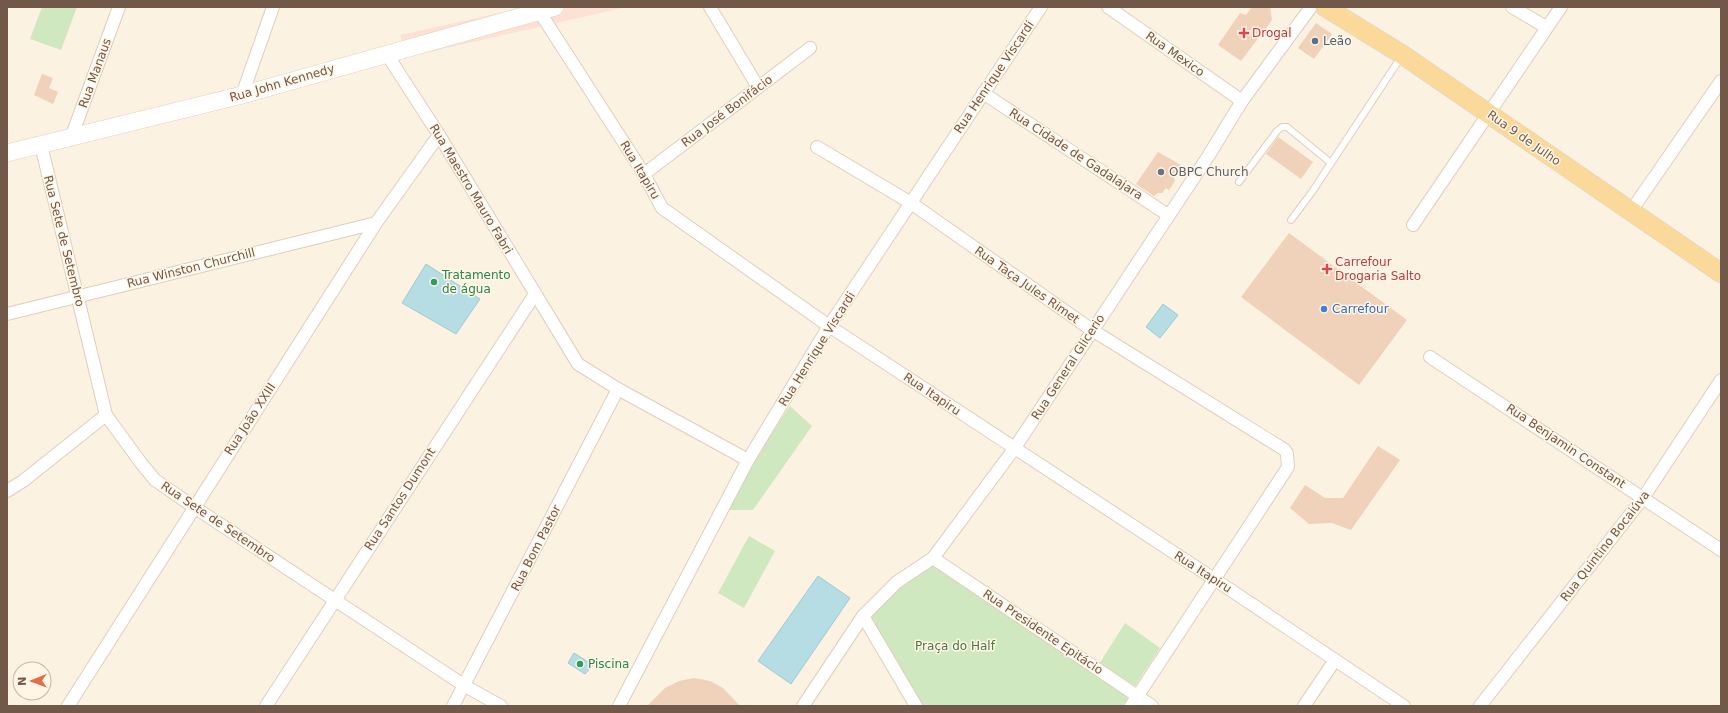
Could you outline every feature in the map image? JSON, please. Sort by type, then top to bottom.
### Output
[{"type":"main road","name":"Rua 9 de Julho","points":[[1325,7],[1402,55],[1489,113],[1721,273]]},
{"type":"street","name":"Rua Manaus","points":[[71,138],[119,7]]},
{"type":"street","points":[[242,94],[273,7]]},
{"type":"street","points":[[710,7],[758,87]]},
{"type":"street","name":"Rua Henrique Viscardi","points":[[619,706],[748,460],[830,326],[1041,7]]},
{"type":"street","name":"Rua Mexico","points":[[1108,7],[1242,101]]},
{"type":"street","name":"Rua General Glicerio","points":[[803,706],[863,616],[897,582],[933,558],[1014,449],[1209,155],[1242,101],[1311,7]]},
{"type":"street","points":[[1512,7],[1546,28]]},
{"type":"street","points":[[1413,225],[1561,7]]},
{"type":"street","name":"Rua John Kennedy","points":[[7,153],[242,94],[543,8]]},
{"type":"street","name":"Rua Itapiru","points":[[543,8],[644,174],[662,208],[830,326],[1404,706]]},
{"type":"street","name":"Rua José Bonifácio","points":[[644,174],[810,48]]},
{"type":"street","name":"Rua Maestro Mauro Fabri","points":[[386,53],[439,135],[578,364],[618,389],[748,460]]},
{"type":"street","points":[[1631,211],[1721,81]]},
{"type":"street","name":"Rua Cidade de Gadalajara","points":[[983,93],[1168,215]]},
{"type":"street","name":"Rua João XXIII","points":[[68,706],[376,223],[439,135]]},
{"type":"street","name":"Rua Sete de Setembro","points":[[41,145],[106,416],[141,463],[155,480],[194,507],[465,686],[501,706]]},
{"type":"street","name":"Rua Taça Jules Rimet","points":[[817,147],[912,203],[1092,330],[1284,450],[1287,454],[1288,467],[1214,579]]},
{"type":"street","name":"Rua Winston Churchill","points":[[7,314],[78,295],[376,223]]},
{"type":"street","name":"Rua Santos Dumont","points":[[266,706],[334,599],[535,294]]},
{"type":"street","name":"Rua Benjamin Constant","points":[[1430,357],[1721,550]]},
{"type":"street","name":"Rua Quintino Bocaiúva","points":[[1480,706],[1643,498],[1721,380]]},
{"type":"street","name":"Rua Bom Pastor","points":[[453,706],[465,686],[618,389]]},
{"type":"street","points":[[7,491],[23,481],[106,416]]},
{"type":"street","points":[[7,484],[23,481]]},
{"type":"street","name":"Rua Presidente Epitácio","points":[[933,558],[1134,701],[1152,706]]},
{"type":"street","points":[[1134,701],[1214,579]]},
{"type":"street","points":[[863,616],[916,706]]},
{"type":"street","points":[[1304,706],[1335,660]]},
{"type":"lane","points":[[1291,220],[1331,163],[1402,55]]},
{"type":"lane","points":[[1239,182],[1276,131],[1282,127],[1287,127],[1331,163]]},
{"type":"shaded area","points":[[526,7],[627,7],[407,57],[400,35]]},
{"type":"green space","points":[[42,7],[77,7],[61,50],[30,39]]},
{"type":"green space","points":[[790,406],[812,426],[753,510],[728,510],[757,454]]},
{"type":"green space","points":[[749,536],[775,551],[744,608],[718,593]]},
{"type":"green space","name":"Praça do Half","points":[[934,559],[1134,696],[1128,706],[919,706],[866,614]]},
{"type":"green space","points":[[1125,623],[1160,648],[1134,688],[1099,664]]},
{"type":"water","name":"Tratamento de água","points":[[426,264],[480,299],[456,334],[402,303]]},
{"type":"water","points":[[1163,304],[1178,315],[1160,338],[1146,327]]},
{"type":"water","points":[[818,576],[850,598],[791,684],[758,661]]},
{"type":"water","name":"Piscina","points":[[574,653],[593,665],[585,674],[568,663]]},
{"type":"building","name":"Drogal","points":[[1252,7],[1270,7],[1272,20],[1241,61],[1218,45],[1240,13],[1246,15]]},
{"type":"building","name":"Leão","points":[[1316,23],[1332,34],[1314,59],[1298,48]]},
{"type":"building","points":[[42,74],[53,78],[49,88],[58,92],[53,104],[34,95]]},
{"type":"building","points":[[1278,137],[1313,162],[1301,179],[1266,154]]},
{"type":"building","name":"OBPC Church","points":[[1158,152],[1181,165],[1174,178],[1175,181],[1169,190],[1166,188],[1162,193],[1158,193],[1154,196],[1136,184]]},
{"type":"building","name":"Carrefour","points":[[1289,233],[1407,320],[1359,385],[1241,297]]},
{"type":"building","points":[[1378,446],[1400,460],[1351,530],[1332,523],[1309,524],[1290,508],[1305,485],[1325,498],[1343,498]]},
{"type":"building","points":[[694,678],[710,681],[723,688],[740,706],[647,706],[665,688],[679,681]]},
{"type":"place","name":"Drogal","points":[[1244,33]]},
{"type":"place","name":"Leão","points":[[1315,41]]},
{"type":"place","name":"OBPC Church","points":[[1161,172]]},
{"type":"place","name":"Carrefour Drogaria Salto","points":[[1327,269]]},
{"type":"place","name":"Tratamento de água","points":[[434,282]]},
{"type":"place","name":"Carrefour","points":[[1324,309]]},
{"type":"place","name":"Piscina","points":[[580,664]]}]
